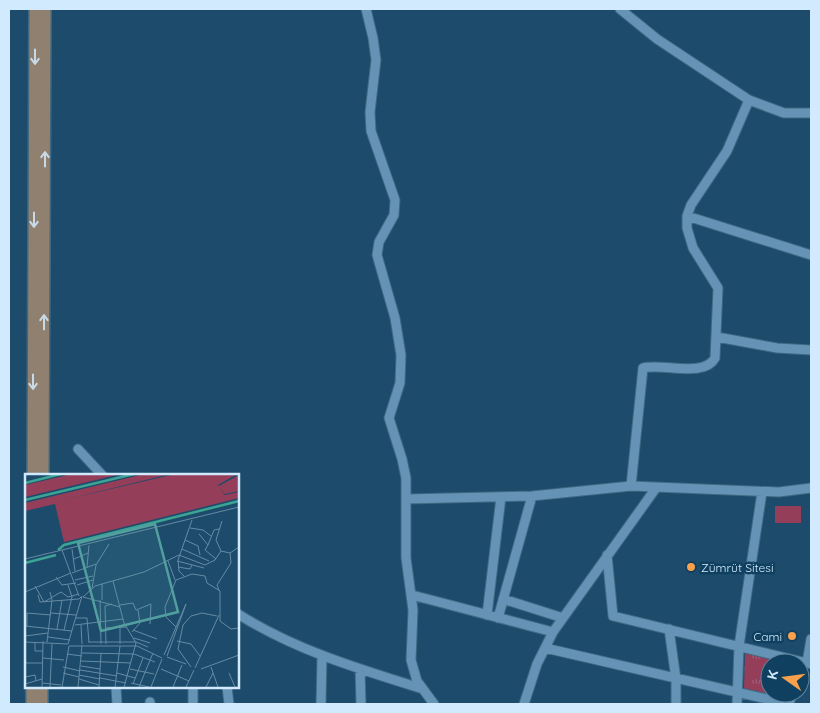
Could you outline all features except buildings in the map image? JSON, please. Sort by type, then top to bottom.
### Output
[{"type":"main road","points":[[33,474],[35,9]]},
{"type":"main road","points":[[43,474],[46,9]]},
{"type":"main road","points":[[32,688],[32,704]]},
{"type":"main road","points":[[42,688],[42,704]]},
{"type":"street","points":[[366,9],[376,60],[370,112],[371,131],[395,200],[394,215],[379,242],[377,254],[399,344],[401,378],[389,418],[405,469],[406,558],[414,622],[411,660],[415,676],[434,704]]},
{"type":"street","points":[[620,9],[657,39],[749,100],[784,113],[811,113]]},
{"type":"street","points":[[631,486],[643,368],[660,366],[707,367],[715,358],[718,288],[693,248],[687,228],[687,216],[728,152],[749,100]]},
{"type":"street","points":[[687,216],[811,255]]},
{"type":"street","points":[[717,337],[777,348],[811,350]]},
{"type":"street","points":[[78,449],[101,474]]},
{"type":"street","points":[[406,499],[532,496],[631,486],[762,492],[788,492],[811,488]]},
{"type":"street","points":[[524,704],[537,664],[553,632],[656,488]]},
{"type":"street","points":[[737,704],[739,646],[762,492]]},
{"type":"street","points":[[498,618],[532,496]]},
{"type":"street","points":[[487,615],[501,497]]},
{"type":"street","points":[[607,555],[613,616],[767,653]]},
{"type":"street","points":[[412,595],[553,632]]},
{"type":"street","points":[[503,599],[563,618]]},
{"type":"street","points":[[239,615],[262,628],[322,656],[424,689]]},
{"type":"street","points":[[669,629],[676,679],[676,704]]},
{"type":"street","points":[[545,648],[760,698]]},
{"type":"street","points":[[322,656],[322,704]]},
{"type":"street","points":[[360,669],[361,704]]},
{"type":"street","points":[[116,688],[118,704]]},
{"type":"street","points":[[193,688],[193,704]]},
{"type":"street","points":[[225,688],[229,704]]},
{"type":"green space","points":[[775,506],[801,506],[801,523],[775,523]]},
{"type":"green space","points":[[745,653],[760,656],[760,694],[744,690]]},
{"type":"place","name":"Zümrüt Sitesi","points":[[691,567]]},
{"type":"place","name":"Cami","points":[[792,636]]}]
